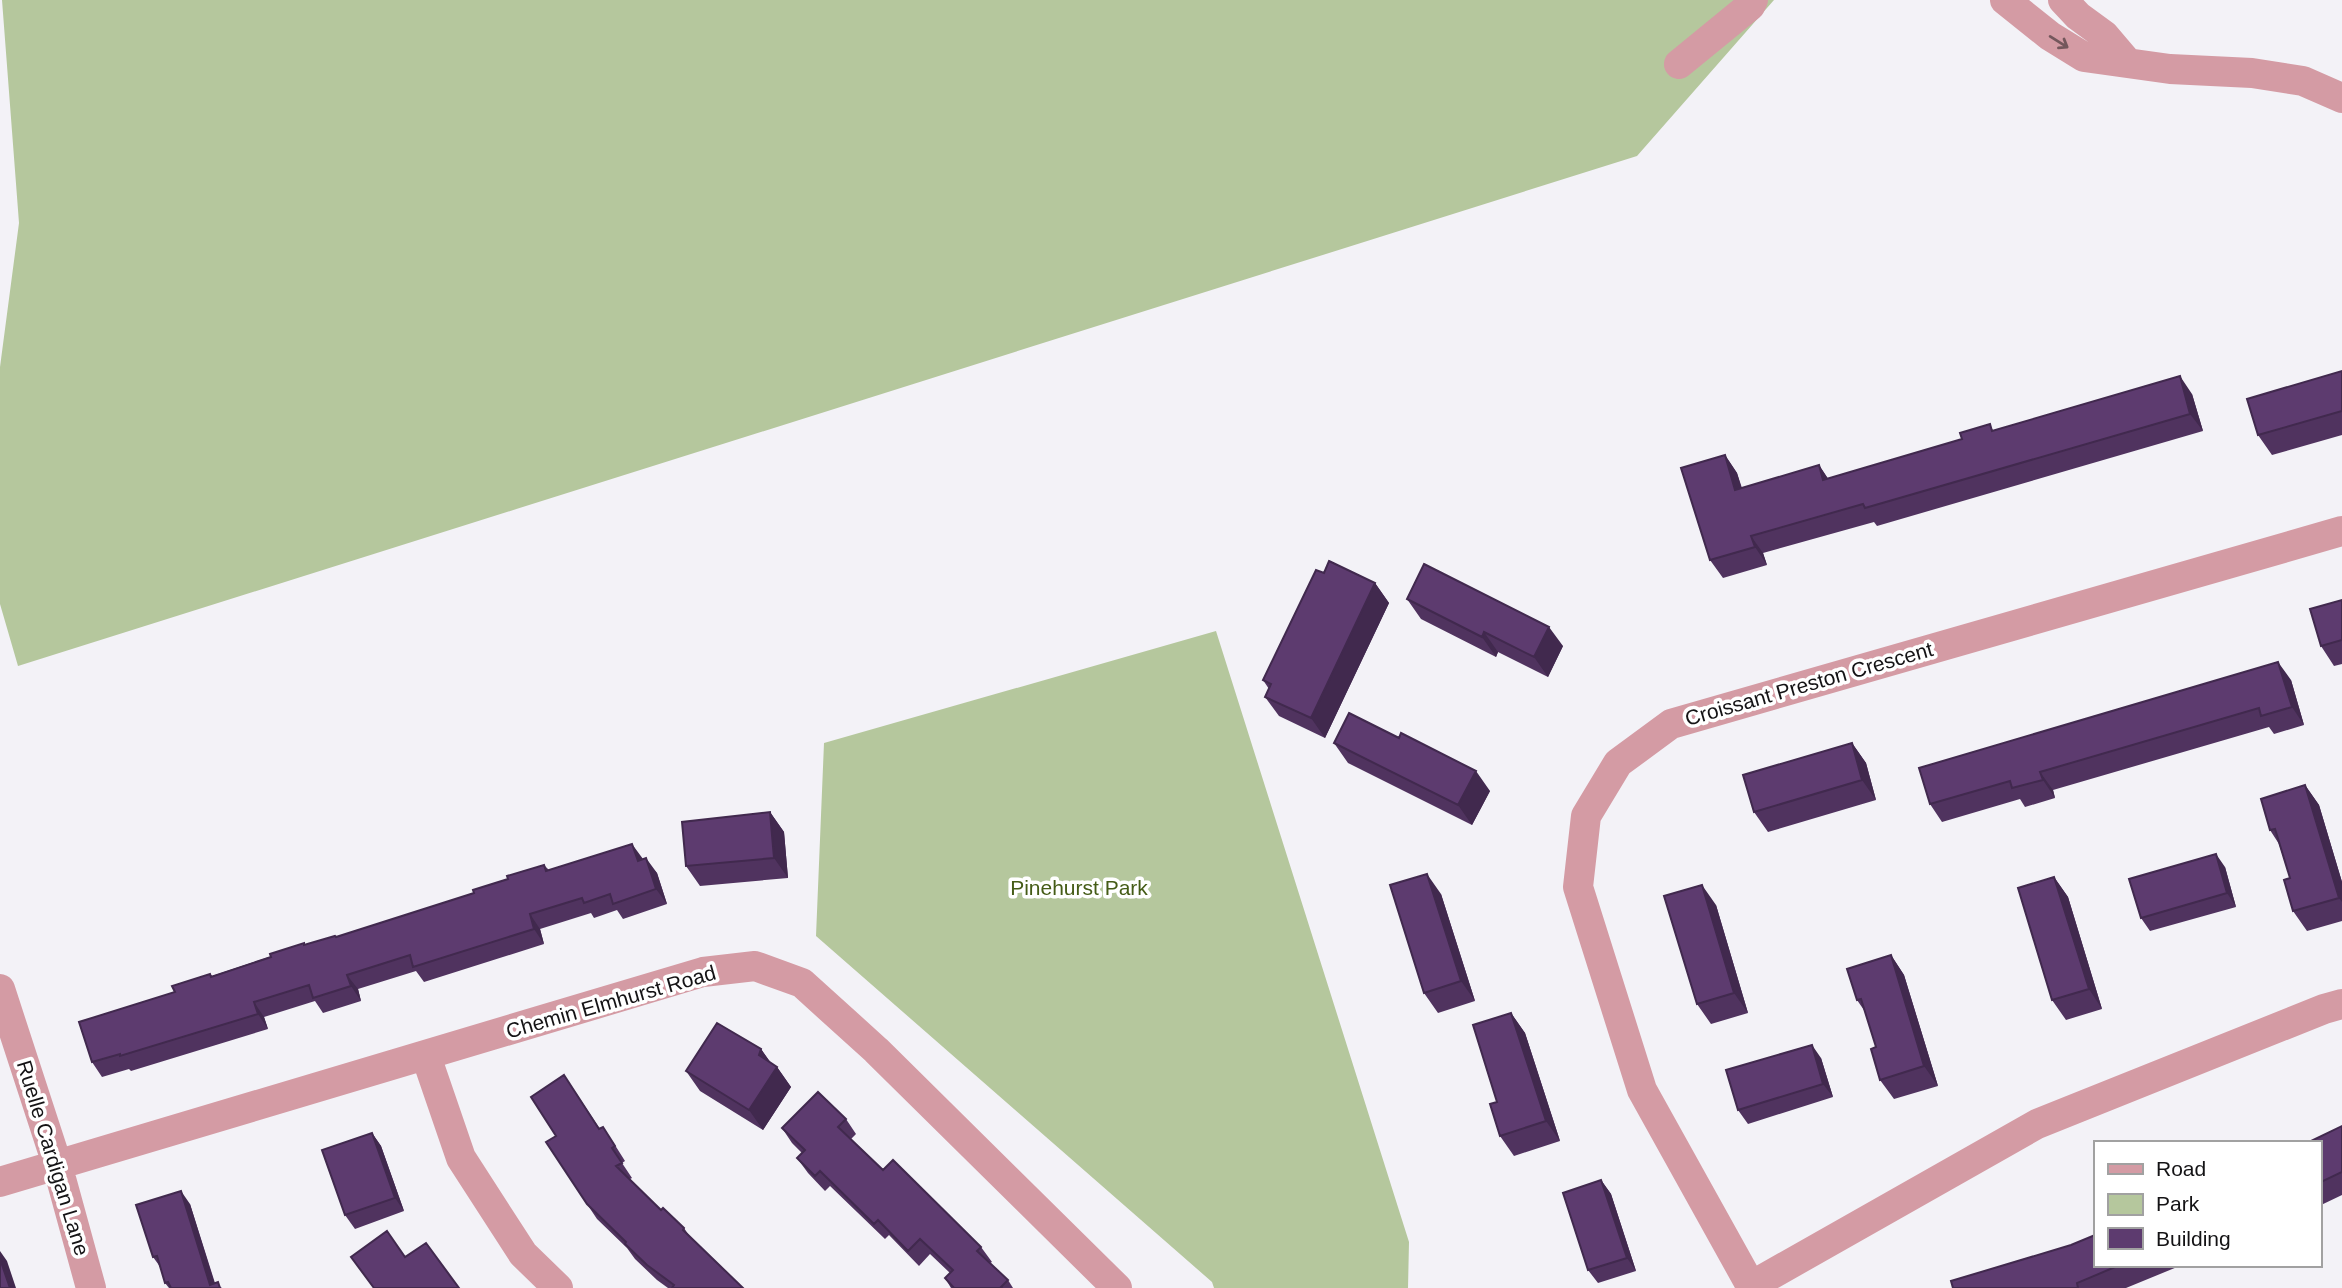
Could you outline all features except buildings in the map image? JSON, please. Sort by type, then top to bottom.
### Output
[{"type":"street","points":[[2006,0],[2050,36],[2084,57],[2170,69],[2252,73],[2303,81],[2342,98]]},
{"type":"street","points":[[2063,0],[2078,16],[2104,35],[2127,62]]},
{"type":"street","points":[[1679,64],[1759,2]]},
{"type":"street","name":"Croissant Preston Crescent","points":[[2342,531],[1671,724],[1618,764],[1586,816],[1578,887],[1643,1090],[1751,1286],[2037,1124],[2342,1004]]},
{"type":"street","name":"Chemin Elmhurst Road","points":[[0,1182],[703,972],[755,966],[802,983],[876,1050],[1117,1288]]},
{"type":"street","name":"Ruelle Cardigan Lane","points":[[0,989],[57,1164],[91,1288]]},
{"type":"street","points":[[426,1056],[461,1158],[523,1254],[558,1288]]},
{"type":"green space","points":[[2,0],[1774,0],[1637,156],[18,666],[0,604],[0,367],[19,223]]},
{"type":"green space","name":"Pinehurst Park","points":[[1216,631],[1409,1242],[1408,1288],[1214,1288],[1212,1282],[816,936],[824,743]]}]
